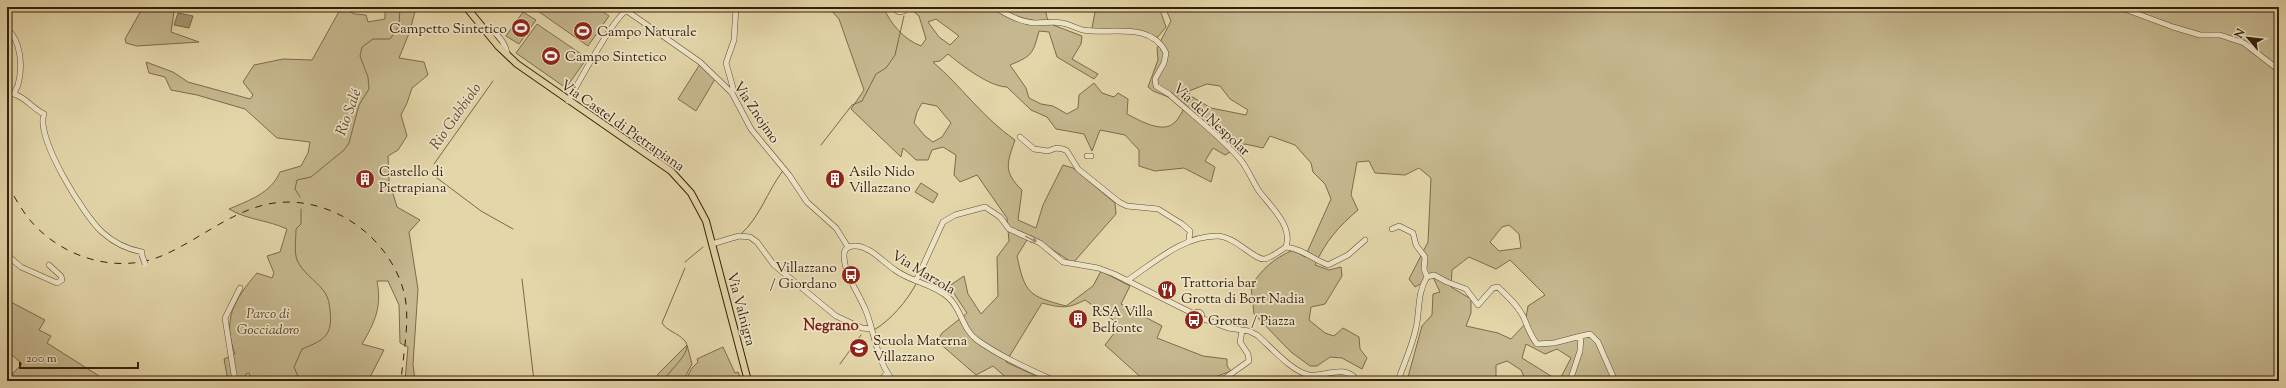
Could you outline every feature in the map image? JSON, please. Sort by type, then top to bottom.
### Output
[{"type":"main road","name":"Via Castel di Pietrapiana","points":[[466,7],[506,54],[533,77],[657,160],[679,178],[700,208],[712,244]]},
{"type":"main road","name":"Via Valnigra","points":[[712,244],[748,381]]},
{"type":"street","points":[[732,93],[733,88],[726,62],[734,40],[736,7]]},
{"type":"street","points":[[891,7],[899,12],[904,11]]},
{"type":"street","name":"Via del Nespolar","points":[[995,7],[1018,20],[1033,23],[1054,21],[1088,30],[1136,32],[1147,35],[1160,43],[1166,53],[1164,64],[1154,83],[1169,94],[1239,158],[1253,178],[1258,190],[1278,215],[1287,238],[1286,247]]},
{"type":"street","points":[[2119,7],[2173,27],[2200,35],[2220,35],[2244,43],[2279,70]]},
{"type":"street","points":[[568,101],[612,27],[622,13],[627,9]]},
{"type":"street","name":"Via Znojmo","points":[[627,9],[700,62],[732,93],[751,129],[789,175],[807,202],[836,228],[849,246]]},
{"type":"street","points":[[7,29],[15,36],[18,50],[18,85],[15,93]]},
{"type":"street","points":[[7,92],[15,93],[44,114],[43,125],[59,172],[98,228],[124,248],[142,253],[145,264]]},
{"type":"street","points":[[1020,137],[1034,148],[1048,151],[1056,148],[1067,151],[1078,169],[1119,202],[1127,206],[1158,209],[1182,224],[1190,231],[1189,240]]},
{"type":"street","points":[[916,281],[943,222],[955,215],[985,207],[1000,217],[1009,229],[1040,243],[1063,262],[1098,268],[1128,280],[1194,314],[1200,312],[1201,318],[1228,328],[1257,335],[1300,372],[1314,375],[1337,371],[1350,375],[1357,380],[1364,381]]},
{"type":"street","points":[[1392,229],[1399,226],[1413,233],[1416,245],[1425,254],[1424,270],[1427,277],[1420,294],[1417,323],[1410,352],[1398,381]]},
{"type":"street","points":[[712,244],[739,236],[750,237],[757,242],[774,265],[836,316],[862,328],[871,329]]},
{"type":"street","points":[[1128,280],[1189,240],[1217,236],[1226,237],[1237,242],[1259,259],[1263,260],[1286,247],[1298,248],[1317,261],[1328,265],[1348,255],[1365,240]]},
{"type":"street","points":[[849,246],[844,254],[846,267],[858,292],[887,373],[894,381]]},
{"type":"street","name":"Via Marzola","points":[[849,246],[856,246],[866,250],[894,270],[949,298],[955,306],[965,327],[978,340],[1013,361],[1055,381]]},
{"type":"street","points":[[7,255],[21,267],[57,283],[62,280],[62,276],[49,265]]},
{"type":"street","points":[[1427,277],[1434,275],[1447,282],[1466,289],[1478,305],[1493,288],[1498,287],[1510,298],[1520,312],[1530,335],[1537,344],[1547,344],[1590,334],[1594,337],[1615,381]]},
{"type":"street","points":[[235,381],[225,318],[240,288]]},
{"type":"street","points":[[1221,381],[1249,361],[1248,354],[1240,342],[1242,331]]},
{"type":"street","points":[[1570,381],[1580,351],[1581,336]]},
{"type":"street","points":[[880,381],[887,373]]},
{"type":"street","points":[[16,381],[27,381]]},
{"type":"green space","points":[[143,7],[161,7],[162,9],[174,12],[171,32],[199,42],[137,46],[126,43],[125,39]]},
{"type":"green space","name":"Parco di Gocciadoro","points":[[385,7],[416,7],[410,31],[399,58],[424,62],[428,75],[412,88],[401,115],[407,136],[398,150],[388,156],[389,180],[397,207],[420,220],[409,232],[418,289],[413,364],[415,381],[405,381],[408,347],[400,343],[399,305],[388,281],[377,281],[379,299],[378,307],[371,329],[362,344],[384,350],[368,381],[251,381],[249,373],[246,374],[246,381],[228,381],[224,359],[235,354],[231,342],[230,330],[232,310],[242,292],[257,273],[272,278],[274,273],[267,256],[280,252],[287,229],[243,216],[229,209],[252,199],[265,191],[280,172],[301,166],[308,153],[310,142],[277,138],[245,109],[197,95],[171,90],[165,77],[149,73],[146,62],[173,72],[188,82],[250,99],[253,95],[243,82],[254,65],[283,59],[312,60],[341,8],[355,14],[366,15],[368,22],[385,19]]},
{"type":"green space","name":"Campo Naturale","points":[[536,7],[596,7],[609,16],[588,46],[535,9]]},
{"type":"green space","points":[[828,7],[883,7],[898,30],[903,35],[921,46],[926,39],[919,16],[908,7],[1045,7],[1047,18],[1053,25],[1082,36],[1081,44],[1072,59],[1098,74],[1094,79],[1057,57],[1049,32],[1039,31],[1035,45],[1030,53],[1023,59],[1010,65],[1026,88],[1029,98],[1041,104],[1053,106],[1067,114],[1078,108],[1079,95],[1094,83],[1102,93],[1114,97],[1118,93],[1128,99],[1127,114],[1150,125],[1163,127],[1169,126],[1176,121],[1186,104],[1153,91],[1148,87],[1158,60],[1157,48],[1171,21],[1165,7],[2279,7],[2279,381],[1559,381],[1526,381],[1521,370],[1507,361],[1496,365],[1496,381],[1417,381],[1408,377],[1422,326],[1432,315],[1433,294],[1440,292],[1433,277],[1415,287],[1409,279],[1428,242],[1431,178],[1419,168],[1405,175],[1375,173],[1369,161],[1357,162],[1351,195],[1358,210],[1333,235],[1323,249],[1315,265],[1329,270],[1341,267],[1342,276],[1325,304],[1311,307],[1309,320],[1325,333],[1334,336],[1343,328],[1359,337],[1360,349],[1367,358],[1362,369],[1342,358],[1330,357],[1317,366],[1310,366],[1291,352],[1254,314],[1251,286],[1259,274],[1286,253],[1293,250],[1305,257],[1331,199],[1325,184],[1313,172],[1311,163],[1295,145],[1270,136],[1263,148],[1245,144],[1225,155],[1213,148],[1205,161],[1215,167],[1211,182],[1184,168],[1155,171],[1139,166],[1139,150],[1125,135],[1100,130],[1092,151],[1084,134],[1056,129],[1047,117],[1031,110],[1007,87],[1000,86],[984,79],[948,54],[940,61],[933,62],[993,122],[1015,140],[1008,167],[1012,178],[1022,190],[1018,220],[1036,228],[1043,205],[1063,165],[1073,168],[1115,203],[1116,214],[1073,263],[1030,235],[1017,256],[1023,278],[1030,291],[1043,299],[1066,306],[1093,286],[1101,271],[1130,286],[1121,304],[1162,326],[1157,338],[1203,356],[1227,359],[1227,366],[1231,371],[1204,381],[1145,381],[1105,345],[1115,332],[1116,322],[1085,300],[1074,305],[1064,307],[1042,303],[1006,362],[1047,381],[1010,381],[993,366],[976,375],[937,341],[942,333],[967,313],[949,286],[964,276],[968,294],[981,314],[998,296],[997,257],[1009,241],[1007,218],[977,175],[960,182],[954,175],[956,155],[943,147],[932,150],[928,160],[916,160],[903,148],[901,157],[851,109],[864,90],[839,19]],"holes":[[[936,19],[959,36],[950,45],[939,37],[928,22]],[[1207,84],[1220,86],[1230,99],[1248,110],[1246,115],[1211,108],[1189,95],[1189,91]],[[922,103],[937,106],[951,123],[942,137],[933,142],[925,136],[914,123],[917,112]],[[1509,225],[1519,234],[1521,248],[1499,251],[1490,242],[1502,227]],[[1469,257],[1496,269],[1510,260],[1545,295],[1528,306],[1525,324],[1511,339],[1498,333],[1466,326],[1471,313],[1471,299],[1451,287],[1452,270]],[[1526,344],[1545,354],[1557,349],[1571,358],[1559,381],[1522,358]]]},
{"type":"green space","points":[[1098,7],[1159,7],[1166,27],[1157,38],[1152,35],[1094,29],[1092,28],[1095,12]]},
{"type":"green space","name":"Campetto Sintetico","points":[[523,12],[536,20],[519,44],[506,36]]},
{"type":"green space","name":"Campo Sintetico","points":[[537,24],[587,58],[566,88],[516,53]]},
{"type":"green space","points":[[700,64],[715,79],[696,111],[678,99]]},
{"type":"green space","points":[[921,183],[938,194],[933,203],[915,192]]},
{"type":"green space","points":[[7,300],[45,320],[39,330],[51,336],[47,343],[107,381],[9,381],[14,372],[22,364],[11,354],[7,347]]},
{"type":"green space","points":[[687,345],[692,364],[683,381],[655,381],[658,374]]},
{"type":"green space","points":[[723,347],[735,373],[738,372],[742,381],[685,381],[692,368],[698,362],[697,359]]},
{"type":"shaded area","points":[[178,13],[193,16],[189,28],[174,25]]},
{"type":"waterway","name":"Rio Salé","points":[[300,197],[295,189],[297,180],[311,177],[344,150],[349,143],[359,105],[369,89],[368,77],[360,56],[362,47],[373,39],[390,39],[399,26],[400,7]]},
{"type":"waterway","points":[[821,145],[852,105],[862,101],[876,74],[886,68],[895,55],[904,16]]},
{"type":"waterway","name":"Rio Gabbiolo","points":[[434,164],[493,81]]},
{"type":"waterway","points":[[741,234],[753,220],[782,172]]},
{"type":"waterway","name":"Rio Gabbiolo","points":[[433,175],[481,211],[513,229]]},
{"type":"waterway","name":"Rio Salé","points":[[300,381],[294,367],[302,349],[316,343],[325,336],[330,326],[331,319],[326,295],[320,286],[302,268],[296,257],[296,229],[301,224],[301,209]]},
{"type":"waterway","points":[[685,262],[703,247]]},
{"type":"waterway","points":[[664,381],[684,355],[687,345],[684,340],[662,323],[685,268]]},
{"type":"waterway","name":"Rio Gabbiolo","points":[[522,279],[534,381]]},
{"type":"waterway","points":[[874,330],[898,310],[916,284]]},
{"type":"waterway","points":[[840,364],[861,335]]},
{"type":"railway","points":[[7,184],[26,215],[42,233],[57,244],[74,253],[110,263],[129,263],[148,260],[166,254],[223,222],[247,210],[260,206],[283,202],[307,204],[330,210],[351,221],[370,236],[386,254],[398,274],[405,297],[407,317],[401,381]]},
{"type":"place","name":"Campetto Sintetico","points":[[521,28]]},
{"type":"place","name":"Campo Naturale","points":[[583,31]]},
{"type":"place","name":"Campo Sintetico","points":[[551,56]]},
{"type":"place","name":"Castello di Pietrapiana","points":[[365,179]]},
{"type":"place","name":"Asilo Nido Villazzano","points":[[835,179]]},
{"type":"place","name":"Villazzano / Giordano","points":[[851,275]]},
{"type":"place","name":"Trattoria bar Grotta di Bort Nadia","points":[[1167,290]]},
{"type":"place","name":"RSA Villa Belfonte","points":[[1078,319]]},
{"type":"place","name":"Grotta / Piazza","points":[[1194,320]]},
{"type":"place","name":"Scuola Materna Villazzano","points":[[859,348]]},
{"type":"district","name":"Negrano","points":[[831,325]]}]
